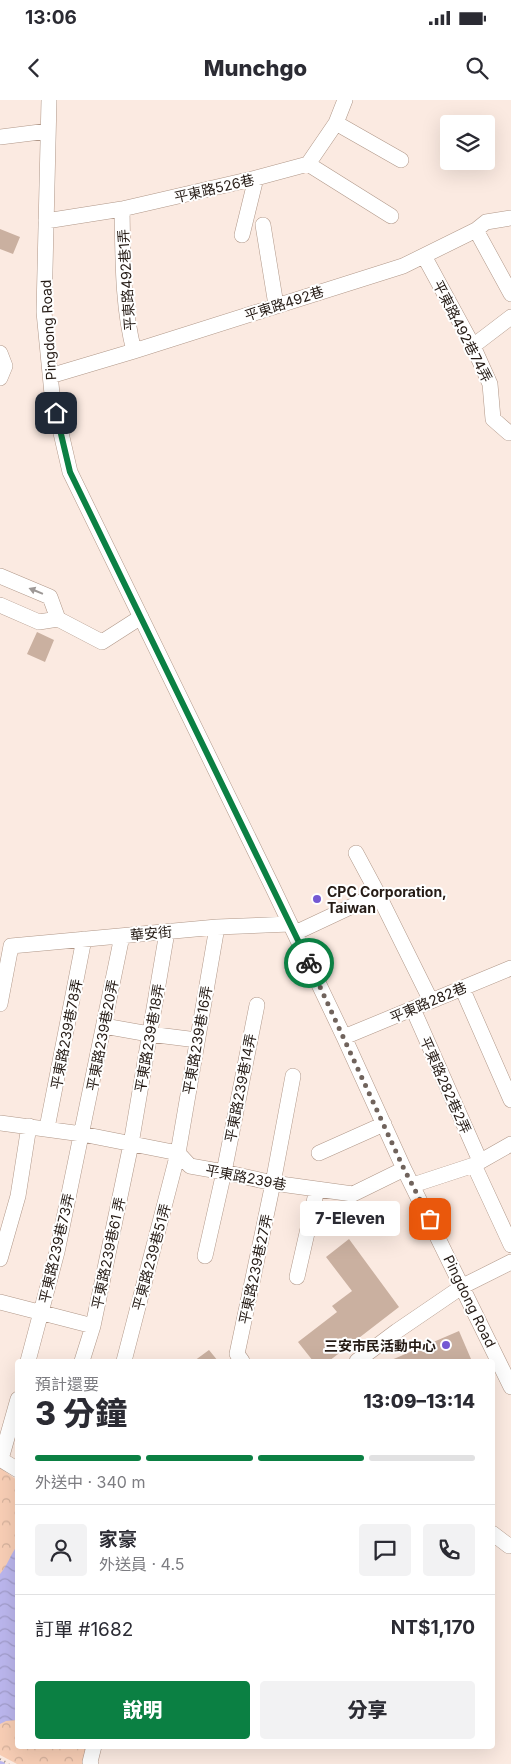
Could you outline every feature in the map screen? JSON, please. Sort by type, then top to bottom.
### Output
[{"type":"street","name":"Pingdong Road","points":[[48,100],[44,312],[52,394],[70,472],[293,929],[404,1169],[511,1387]]},
{"type":"street","points":[[345,100],[336,123],[308,164],[391,216]]},
{"type":"street","points":[[336,123],[401,160]]},
{"type":"street","points":[[0,137],[48,131]]},
{"type":"street","name":"平東路526巷","points":[[46,221],[122,209],[308,164]]},
{"type":"street","points":[[242,235],[256,178]]},
{"type":"street","name":"平東路492巷1弄","points":[[122,209],[125,297],[134,351]]},
{"type":"street","name":"平東路492巷","points":[[50,376],[403,266],[476,230],[486,222],[511,218]]},
{"type":"street","points":[[263,225],[276,305]]},
{"type":"street","points":[[476,230],[511,294]]},
{"type":"street","name":"平東路492巷74弄","points":[[424,256],[473,346],[490,384],[494,419],[509,433]]},
{"type":"street","points":[[473,346],[511,317]]},
{"type":"street","points":[[0,353],[5,366],[0,378]]},
{"type":"street","points":[[0,576],[50,597],[58,619]]},
{"type":"street","points":[[0,604],[39,622],[58,619],[102,642],[141,617]]},
{"type":"street","points":[[356,853],[431,1001]]},
{"type":"street","points":[[293,929],[378,894]]},
{"type":"street","name":"華安街","points":[[1,996],[11,946],[217,927],[293,929]]},
{"type":"street","name":"平東路239巷16弄","points":[[178,1153],[217,927]]},
{"type":"street","name":"平東路239巷18弄","points":[[131,1144],[167,932]]},
{"type":"street","name":"平東路239巷20弄","points":[[82,1134],[122,936]]},
{"type":"street","name":"平東路239巷78弄","points":[[47,1128],[84,939]]},
{"type":"street","name":"平東路282巷","points":[[344,1037],[462,988],[510,971]]},
{"type":"street","points":[[462,988],[511,1100]]},
{"type":"street","name":"平東路239巷14弄","points":[[205,1256],[224,1172],[257,1005]]},
{"type":"street","name":"平東路282巷2弄","points":[[413,1009],[511,1245]]},
{"type":"street","points":[[104,1026],[197,1040]]},
{"type":"street","name":"平東路239巷27弄","points":[[240,1358],[293,1076]]},
{"type":"street","name":"平東路239巷","points":[[0,1123],[47,1128],[178,1153],[190,1166],[273,1183],[353,1194],[404,1169]]},
{"type":"street","points":[[319,1153],[384,1124]]},
{"type":"street","points":[[0,1259],[18,1196],[30,1126]]},
{"type":"street","name":"平東路239巷73弄","points":[[29,1359],[57,1252],[82,1134]]},
{"type":"street","name":"平東路239巷61 弄","points":[[83,1359],[93,1326],[131,1144]]},
{"type":"street","points":[[413,1185],[477,1163],[511,1144]]},
{"type":"street","name":"平東路239巷51弄","points":[[125,1359],[178,1153]]},
{"type":"street","points":[[297,1277],[316,1189]]},
{"type":"street","points":[[360,1359],[463,1286],[511,1262]]},
{"type":"street","points":[[0,1302],[93,1326]]},
{"type":"street","points":[[15,1410],[1,1459],[15,1468]]},
{"type":"street","points":[[495,1535],[510,1547]]},
{"type":"street","points":[[91,1764],[93,1749]]},
{"type":"path","points":[[0,1759],[9,1764]]},
{"type":"green space","points":[[0,1468],[15,1479],[15,1749],[90,1749],[87,1764],[17,1764],[0,1755]]},
{"type":"water","points":[[15,1550],[15,1720],[0,1724],[0,1574]]},
{"type":"building","points":[[0,229],[20,237],[13,254],[0,249]]},
{"type":"building","points":[[37,632],[54,640],[45,662],[27,654]]},
{"type":"building","points":[[349,1239],[399,1307],[332,1359],[311,1359],[298,1342],[337,1312],[332,1306],[352,1291],[326,1257]]},
{"type":"building","name":"三安市民活動中心","points":[[459,1331],[471,1359],[394,1359]]},
{"type":"building","points":[[209,1350],[216,1359],[197,1359]]},
{"type":"way so far","points":[[309,963],[404,1169],[430,1219]]},
{"type":"place","name":"CPC Corporation, Taiwan","points":[[317,899]]},
{"type":"place","name":"7-Eleven","points":[[430,1219]]},
{"type":"place","name":"三安市民活動中心","points":[[446,1345]]},
{"type":"route","points":[[56,413],[70,472],[309,963]]}]
